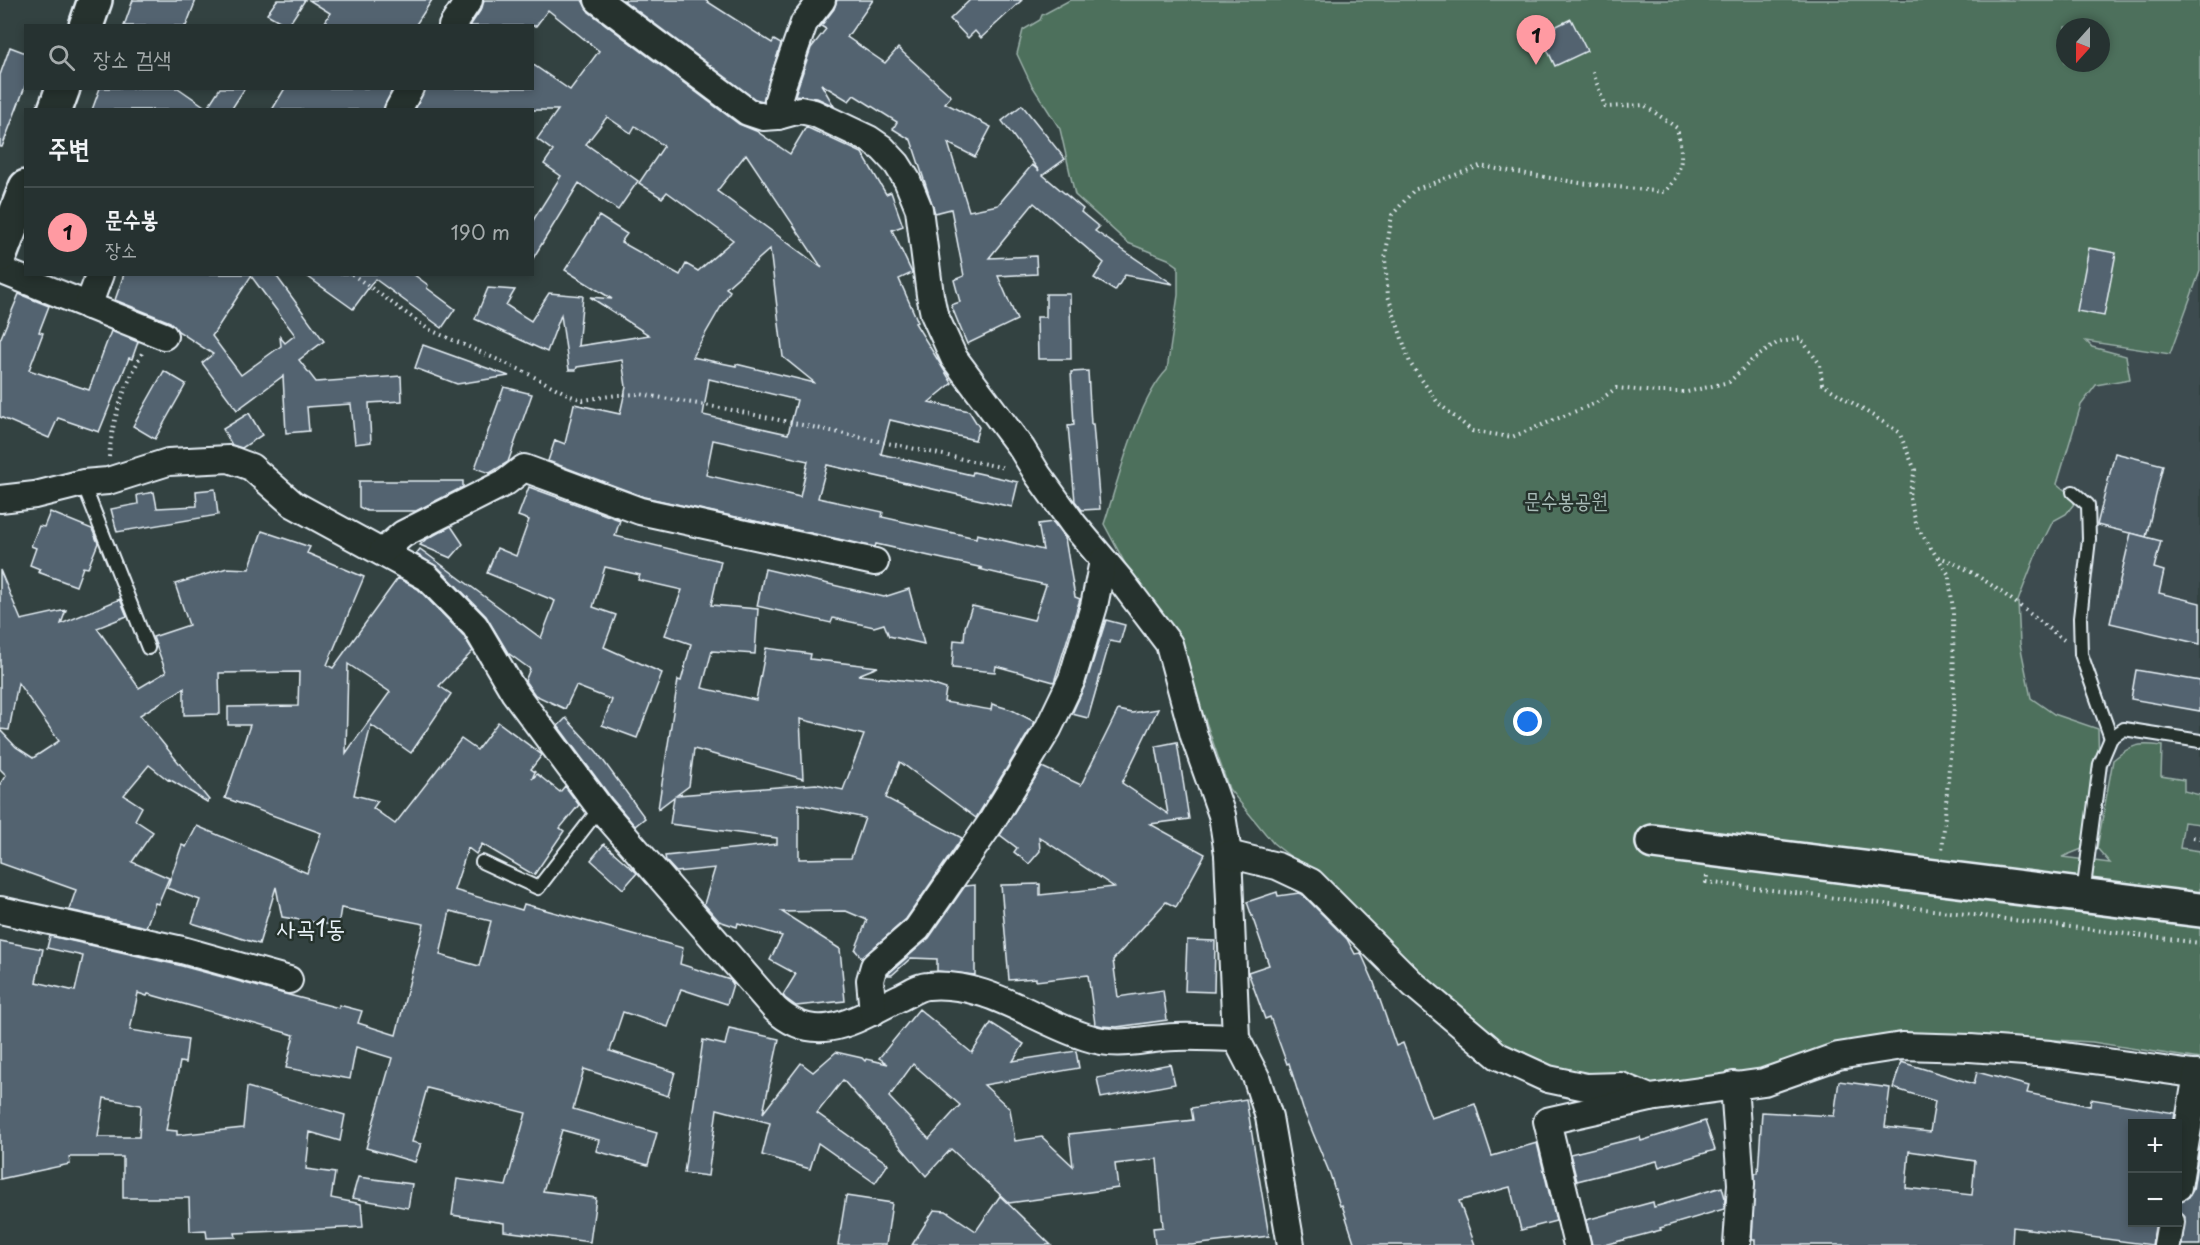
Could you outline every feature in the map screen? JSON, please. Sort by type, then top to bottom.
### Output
[{"type":"street","points":[[87,24],[95,0]]},
{"type":"street","points":[[453,24],[470,0]]},
{"type":"street","points":[[598,0],[748,112],[763,117],[778,116],[800,110],[814,113],[868,139],[882,148],[897,164],[907,180],[919,209],[934,314],[954,358],[1022,449],[1038,475],[1168,644],[1194,736],[1222,815],[1228,854],[1236,1038],[1256,1077],[1269,1117],[1291,1245]]},
{"type":"street","points":[[778,116],[778,100],[804,23],[822,0]]},
{"type":"street","points":[[56,108],[62,90]]},
{"type":"street","points":[[399,108],[409,90]]},
{"type":"street","points":[[0,255],[24,192]]},
{"type":"street","points":[[0,270],[158,334]]},
{"type":"street","points":[[88,306],[99,276]]},
{"type":"street","points":[[0,499],[35,495],[95,482],[168,462],[229,459],[251,467],[293,504],[427,577],[475,626],[514,692],[600,808],[784,1018],[798,1026],[835,1028],[925,986],[957,985],[990,994],[1086,1037],[1118,1044],[1175,1037],[1236,1038]]},
{"type":"street","points":[[382,552],[403,534],[506,482],[524,468],[639,511],[875,562]]},
{"type":"street","points":[[873,1012],[870,980],[874,966],[917,929],[990,824],[1048,729],[1072,679],[1094,606],[1103,561]]},
{"type":"street","points":[[1653,842],[2200,910]]},
{"type":"street","points":[[1228,854],[1277,866],[1311,882],[1413,984],[1498,1056],[1548,1079],[1586,1087],[1622,1086],[1650,1098]]},
{"type":"street","points":[[0,910],[182,950],[290,980]]},
{"type":"street","points":[[1577,1245],[1547,1121],[1650,1098],[1764,1082],[1838,1056],[1902,1046],[2050,1054],[2199,1074],[2181,1173]]},
{"type":"street","points":[[1734,1085],[1741,1184],[1737,1245]]},
{"type":"street","points":[[2167,1245],[2170,1227]]},
{"type":"lane","points":[[95,482],[148,648]]},
{"type":"lane","points":[[2073,492],[2088,505],[2089,539],[2080,618],[2081,654],[2111,738]]},
{"type":"lane","points":[[2083,895],[2100,764],[2111,738],[2124,729],[2200,741]]},
{"type":"lane","points":[[482,862],[538,888],[600,808]]},
{"type":"path","points":[[1593,72],[1605,107],[1644,105],[1677,128],[1683,153],[1676,180],[1664,192],[1580,183],[1480,166],[1414,190],[1392,215],[1385,259],[1388,296],[1410,363],[1438,403],[1472,431],[1512,437],[1596,403],[1616,388],[1687,392],[1729,382],[1777,343],[1800,338],[1820,364],[1822,384],[1899,432],[1915,470],[1910,495],[1917,527],[1949,575],[1953,611],[1954,708],[1942,851]]},
{"type":"path","points":[[355,276],[428,329],[583,400],[640,394],[727,409],[1038,475]]},
{"type":"path","points":[[95,482],[110,445],[120,397],[158,334]]},
{"type":"path","points":[[1937,556],[1954,561],[2014,602],[2081,654]]},
{"type":"path","points":[[2193,837],[2200,838]]},
{"type":"path","points":[[1712,849],[1706,882],[2200,943]]},
{"type":"shaded area","points":[[2200,271],[2200,876],[1977,846],[2037,333],[2170,354]]},
{"type":"green space","name":"문수봉공원","points":[[1070,0],[2200,0],[2200,271],[2170,354],[2086,341],[2092,347],[2126,356],[2130,379],[2096,385],[2081,405],[2057,484],[2077,500],[2066,514],[2053,521],[2035,557],[2018,601],[2020,644],[2031,698],[2054,714],[2098,729],[2099,770],[2082,849],[2062,857],[2110,863],[2097,848],[2113,760],[2131,748],[2141,745],[2162,746],[2161,776],[2184,780],[2184,791],[2200,795],[2200,824],[2184,822],[2180,848],[2200,851],[2200,1059],[2092,1042],[1983,1036],[1843,1048],[1705,1083],[1581,1098],[1420,992],[1318,878],[1273,843],[1229,789],[1180,646],[1128,569],[1104,524],[1122,465],[1146,401],[1167,370],[1178,295],[1178,266],[1168,259],[1128,243],[1075,195],[1060,129],[1031,84],[1017,54],[1023,30],[1040,20],[1042,15]]},
{"type":"building","points":[[133,0],[196,0],[187,24],[125,24]]},
{"type":"building","points":[[277,0],[305,0],[289,24],[284,24],[267,14]]},
{"type":"building","points":[[309,0],[432,0],[416,24],[324,24],[330,13]]},
{"type":"building","points":[[484,0],[582,0],[589,12],[739,124],[756,131],[790,154],[806,127],[862,153],[886,194],[891,192],[903,226],[892,230],[912,273],[899,279],[918,322],[915,323],[952,383],[929,402],[969,411],[979,427],[975,440],[890,420],[881,454],[972,475],[973,472],[1018,482],[1012,507],[827,465],[818,498],[883,512],[882,517],[976,538],[977,534],[1043,550],[1038,524],[1053,522],[1065,538],[1075,597],[1080,599],[1054,682],[996,666],[995,672],[952,668],[954,640],[964,641],[965,627],[972,606],[1034,620],[1046,585],[876,544],[875,547],[644,497],[548,461],[555,440],[565,444],[574,404],[620,414],[626,387],[622,360],[569,370],[561,315],[547,352],[475,319],[488,288],[515,290],[506,305],[531,321],[549,293],[583,296],[578,346],[649,335],[590,297],[612,299],[565,270],[599,216],[627,234],[621,242],[680,275],[686,264],[698,271],[733,240],[667,192],[662,198],[639,183],[664,146],[635,126],[631,133],[607,117],[586,144],[638,181],[618,210],[579,183],[534,257],[534,219],[561,176],[544,164],[553,151],[537,139],[558,110],[416,108],[424,90],[534,90],[534,65],[570,90],[599,51],[548,10],[536,26],[534,24],[471,24],[482,8]],"holes":[[[746,154],[822,268],[717,191]],[[770,249],[783,357],[815,383],[736,364],[736,366],[692,357],[730,291],[726,288]],[[709,379],[797,400],[788,434],[703,415]],[[713,440],[808,461],[800,497],[706,475]]]},
{"type":"building","points":[[623,0],[705,0],[772,43],[774,40],[781,44],[763,101],[755,99]]},
{"type":"building","points":[[837,0],[873,0],[847,37],[885,63],[898,48],[951,96],[945,103],[991,127],[975,157],[948,143],[969,211],[998,205],[1032,165],[1039,171],[1002,121],[1022,105],[1065,159],[1043,175],[1083,209],[1081,212],[1099,227],[1095,231],[1173,284],[1125,275],[1115,291],[1094,278],[1104,263],[1034,203],[989,258],[1036,256],[1037,274],[998,276],[1017,320],[967,344],[951,305],[960,302],[954,280],[964,276],[951,209],[935,213],[911,140],[893,129],[897,122],[854,95],[849,101],[821,84],[834,106],[817,98],[795,95],[811,48],[826,29],[821,26],[834,9]]},
{"type":"building","points":[[970,0],[1022,0],[981,38],[975,31],[968,38],[950,19]]},
{"type":"building","points":[[1571,19],[1587,51],[1555,66],[1540,34]]},
{"type":"building","points":[[10,47],[24,52],[24,89],[2,147],[0,147],[0,75]]},
{"type":"building","points":[[99,90],[181,90],[207,108],[93,108]]},
{"type":"building","points":[[219,90],[244,90],[232,108],[207,108]]},
{"type":"building","points":[[284,90],[392,90],[384,108],[273,108]]},
{"type":"building","points":[[2089,248],[2116,253],[2104,316],[2077,311]]},
{"type":"building","points":[[123,276],[251,276],[276,276],[324,341],[299,360],[316,382],[401,376],[402,401],[369,403],[371,442],[355,444],[351,404],[307,407],[309,431],[286,433],[283,376],[237,410],[202,363],[213,354],[178,331],[170,322],[115,300]],"holes":[[[251,276],[295,335],[285,343],[280,337],[281,346],[241,375],[212,336]]]},
{"type":"building","points":[[307,276],[416,276],[428,285],[427,288],[455,309],[442,328],[375,279],[353,309]]},
{"type":"building","points":[[19,294],[49,306],[39,332],[43,333],[29,370],[89,390],[111,331],[138,342],[132,359],[129,358],[99,432],[58,418],[49,438],[0,417],[0,340]]},
{"type":"building","points":[[1046,294],[1070,294],[1071,359],[1038,359],[1037,317],[1046,317]]},
{"type":"building","points":[[423,345],[509,376],[457,384],[415,368]]},
{"type":"building","points":[[164,371],[186,384],[155,439],[133,426]]},
{"type":"building","points":[[1088,371],[1100,509],[1082,510],[1075,501],[1068,426],[1074,425],[1071,372]]},
{"type":"building","points":[[504,387],[532,394],[508,462],[490,473],[475,468]]},
{"type":"building","points":[[249,413],[262,435],[242,448],[232,445],[223,429]]},
{"type":"building","points":[[2115,453],[2163,465],[2146,537],[2097,525]]},
{"type":"building","points":[[359,481],[463,481],[463,487],[416,511],[367,511],[359,507]]},
{"type":"building","points":[[529,487],[620,520],[615,536],[721,561],[711,605],[758,609],[755,654],[712,651],[702,688],[756,700],[766,648],[811,654],[810,659],[878,667],[858,675],[928,683],[946,689],[944,702],[991,710],[992,704],[1012,710],[1035,722],[976,818],[900,762],[886,798],[962,838],[906,919],[862,958],[855,950],[867,920],[846,911],[782,912],[840,949],[845,1001],[796,1006],[785,998],[783,995],[796,974],[770,960],[782,936],[738,923],[737,927],[719,921],[704,904],[715,868],[676,872],[666,861],[665,856],[777,844],[777,838],[670,824],[674,797],[658,809],[678,680],[681,681],[691,644],[665,635],[682,590],[638,580],[640,575],[605,567],[593,607],[616,615],[604,647],[662,673],[637,738],[602,725],[612,700],[576,686],[565,709],[535,695],[525,681],[530,669],[508,653],[486,616],[438,567],[416,554],[420,549],[541,638],[555,601],[487,573],[497,548],[516,556],[529,520],[518,516]],"holes":[[[800,719],[864,735],[843,790],[816,784],[677,795],[689,786],[694,749],[803,779]],[[799,804],[865,818],[851,858],[799,859]]]},
{"type":"building","points":[[215,489],[218,515],[117,532],[111,509],[138,504],[137,495],[154,492],[157,508],[197,506],[196,491]]},
{"type":"building","points":[[50,512],[92,529],[98,543],[88,568],[83,567],[76,586],[38,572],[40,569],[30,565],[36,548],[31,546],[39,526],[44,527]]},
{"type":"building","points":[[451,526],[463,544],[451,558],[420,545],[425,540]]},
{"type":"building","points":[[262,531],[310,547],[307,553],[364,577],[327,665],[333,668],[398,578],[418,589],[463,635],[473,651],[439,686],[451,694],[411,753],[371,725],[354,795],[378,801],[373,808],[395,824],[461,739],[477,750],[498,722],[542,755],[531,769],[535,772],[532,779],[537,774],[560,792],[565,786],[579,805],[560,828],[564,831],[534,875],[482,844],[476,854],[468,848],[454,890],[522,910],[524,904],[683,948],[680,964],[730,980],[733,984],[727,1004],[681,989],[668,1027],[623,1012],[610,1051],[675,1072],[668,1096],[584,1069],[573,1109],[657,1133],[648,1165],[596,1151],[599,1140],[562,1130],[543,1191],[596,1198],[590,1242],[504,1231],[504,1223],[452,1215],[457,1179],[506,1186],[526,1113],[427,1088],[412,1142],[421,1144],[415,1162],[366,1148],[392,1058],[356,1047],[350,1079],[286,1068],[294,1035],[148,994],[147,996],[138,993],[130,1030],[188,1039],[185,1063],[180,1062],[166,1130],[177,1131],[177,1135],[243,1128],[247,1087],[345,1115],[340,1141],[310,1132],[306,1169],[335,1173],[331,1198],[361,1204],[363,1227],[235,1233],[236,1237],[207,1238],[206,1230],[190,1231],[189,1198],[123,1198],[123,1157],[69,1157],[70,1164],[0,1179],[0,941],[43,949],[36,982],[75,991],[83,956],[47,948],[50,936],[178,965],[339,1008],[339,1005],[362,1011],[358,1023],[396,1035],[424,924],[341,908],[338,926],[282,917],[276,887],[259,944],[192,923],[200,900],[167,888],[182,845],[186,847],[197,826],[307,873],[321,833],[225,798],[250,725],[228,725],[228,707],[298,706],[299,672],[219,673],[220,714],[184,715],[184,688],[140,715],[209,800],[207,802],[168,780],[149,765],[124,795],[142,807],[135,820],[153,832],[132,862],[169,878],[158,904],[155,903],[146,927],[69,910],[76,890],[0,863],[0,784],[6,775],[0,769],[0,730],[16,747],[33,758],[59,741],[18,683],[9,730],[0,729],[0,570],[21,620],[66,610],[61,624],[120,599],[127,616],[97,628],[139,688],[166,672],[153,637],[189,625],[175,584],[227,568],[249,569]],"holes":[[[348,664],[390,692],[346,753]],[[450,911],[491,921],[479,966],[440,955]],[[104,1098],[141,1105],[139,1137],[98,1137]]]},
{"type":"building","points":[[2131,533],[2161,541],[2154,568],[2164,571],[2159,593],[2200,603],[2200,644],[2110,623]]},
{"type":"building","points":[[765,569],[884,597],[909,589],[924,644],[889,636],[884,624],[874,627],[833,618],[831,623],[757,606]]},
{"type":"building","points":[[1106,620],[1125,625],[1120,643],[1110,641],[1088,718],[1072,714],[1086,683]]},
{"type":"building","points":[[2136,670],[2200,681],[2200,711],[2131,699]]},
{"type":"building","points":[[1158,709],[1122,783],[1168,814],[1156,746],[1177,742],[1189,819],[1150,824],[1205,854],[1176,907],[1166,902],[1113,960],[1118,997],[1163,990],[1167,1020],[1117,1027],[1102,1026],[1095,1024],[1088,975],[1036,981],[1036,978],[1009,980],[1001,885],[1040,884],[1040,895],[1114,887],[1039,837],[1040,851],[1029,864],[1014,852],[1017,848],[1000,835],[1042,767],[1081,785],[1118,710],[1132,713]]},
{"type":"building","points":[[566,718],[597,752],[645,818],[635,826],[558,726]]},
{"type":"building","points":[[604,844],[637,873],[623,889],[591,860]]},
{"type":"building","points":[[975,885],[975,975],[937,971],[937,959],[911,958],[892,975],[887,975],[929,938],[965,886]]},
{"type":"building","points":[[1277,892],[1278,896],[1302,894],[1347,939],[1355,954],[1361,953],[1396,1046],[1403,1043],[1431,1118],[1475,1104],[1492,1156],[1537,1143],[1556,1221],[1521,1230],[1510,1187],[1459,1201],[1475,1245],[1355,1245],[1342,1205],[1340,1206],[1330,1174],[1303,1109],[1289,1063],[1287,1064],[1270,1017],[1265,1019],[1248,972],[1269,965],[1247,902]]},
{"type":"building","points":[[1187,940],[1215,941],[1214,992],[1185,991]]},
{"type":"building","points":[[919,1009],[972,1053],[991,1023],[1024,1044],[1013,1061],[1076,1051],[1079,1068],[984,1085],[1010,1109],[1015,1141],[1042,1137],[1073,1166],[1069,1134],[1193,1120],[1191,1108],[1246,1099],[1269,1236],[1192,1245],[1155,1245],[1153,1228],[1163,1227],[1157,1159],[1115,1164],[1118,1188],[1009,1203],[951,1149],[926,1176],[843,1080],[817,1113],[888,1164],[875,1183],[818,1143],[810,1169],[762,1155],[770,1123],[717,1109],[708,1176],[684,1173],[703,1040],[725,1045],[729,1028],[779,1039],[763,1113],[801,1063],[813,1072],[836,1052],[862,1058],[865,1061],[866,1059],[888,1064],[879,1058]],"holes":[[[913,1064],[960,1105],[929,1139],[889,1097]]]},
{"type":"building","points":[[1901,1062],[1974,1084],[1977,1072],[2029,1086],[2027,1093],[2090,1106],[2091,1099],[2175,1113],[2174,1119],[2128,1119],[2128,1227],[2155,1227],[2152,1245],[2013,1227],[2012,1245],[1755,1245],[1755,1240],[1752,1240],[1755,1173],[1758,1173],[1762,1112],[1834,1116],[1839,1081],[1890,1088],[1885,1127],[1930,1132],[1935,1101],[1893,1088]],"holes":[[[1909,1151],[1975,1161],[1972,1195],[1906,1188]]]},
{"type":"building","points":[[1170,1064],[1175,1084],[1101,1098],[1097,1078]]},
{"type":"building","points":[[1705,1121],[1715,1150],[1659,1167],[1657,1161],[1577,1181],[1570,1154],[1640,1137],[1641,1141]]},
{"type":"building","points":[[2200,1147],[2200,1245],[2182,1245],[2185,1217],[2182,1214],[2182,1200],[2189,1197],[2193,1190]]},
{"type":"building","points":[[358,1177],[412,1184],[408,1208],[352,1198]]},
{"type":"building","points":[[1722,1187],[1725,1198],[1724,1209],[1660,1228],[1661,1230],[1604,1245],[1592,1245],[1586,1220],[1653,1202],[1654,1207]]},
{"type":"building","points":[[846,1196],[892,1203],[886,1245],[838,1245]]},
{"type":"building","points":[[1000,1196],[1051,1245],[912,1245],[934,1210],[946,1211],[976,1231]]},
{"type":"place","name":"문수봉","points":[[1536,65]]},
{"type":"district","name":"사곡1동","points":[[311,927]]}]
